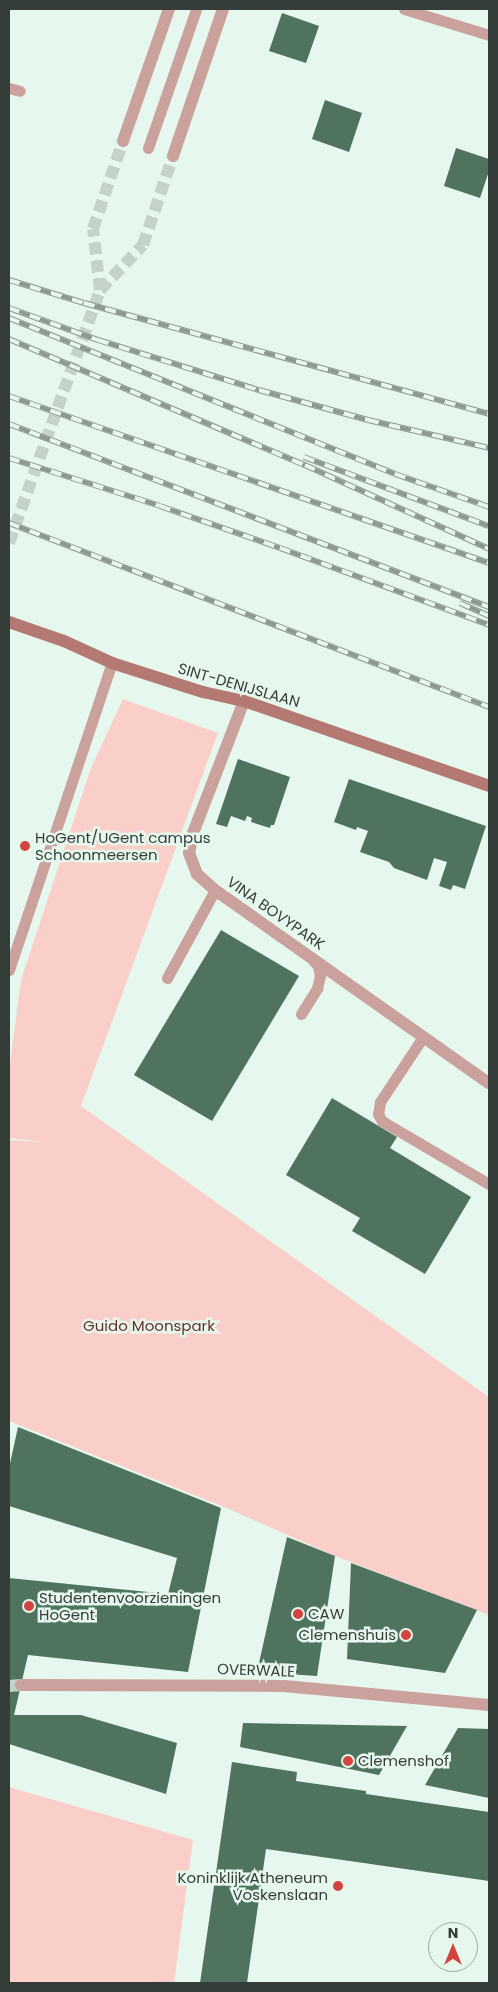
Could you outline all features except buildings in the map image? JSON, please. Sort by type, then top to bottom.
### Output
[{"type":"street","points":[[123,141],[169,9]]},
{"type":"street","points":[[173,156],[223,9]]},
{"type":"street","name":"SINT-DENIJSLAAN","points":[[9,622],[64,640],[112,663],[204,692],[244,701],[489,786]]},
{"type":"street","name":"VINA BOVYPARK","points":[[244,701],[190,842],[189,852],[193,868],[215,890],[489,1083]]},
{"type":"street","name":"OVERWALE","points":[[21,1685],[284,1686],[489,1706]]},
{"type":"lane","points":[[148,148],[196,9]]},
{"type":"lane","points":[[404,9],[489,35]]},
{"type":"lane","points":[[9,970],[112,663]]},
{"type":"lane","points":[[167,978],[215,890]]},
{"type":"lane","points":[[301,1014],[316,988],[320,976],[318,966],[310,957]]},
{"type":"lane","points":[[423,1036],[380,1102],[379,1117],[489,1184]]},
{"type":"green space","name":"Guido Moonspark","points":[[123,699],[218,733],[81,1106],[489,1397],[489,1615],[335,1556],[229,1509],[9,1421],[9,1140],[44,1142],[9,1138],[9,1072],[21,980],[91,768]]},
{"type":"green space","points":[[9,1787],[193,1840],[174,1983],[9,1983]]},
{"type":"tunnel","points":[[100,290],[93,229],[123,141]]},
{"type":"tunnel","points":[[9,543],[100,290],[143,245],[173,156]]},
{"type":"tunnel","points":[[9,1686],[21,1685]]},
{"type":"railway","points":[[9,280],[84,303],[489,414]]},
{"type":"railway","points":[[9,308],[98,340],[259,390],[368,420],[489,448]]},
{"type":"railway","points":[[9,318],[395,474],[489,507]]},
{"type":"railway","points":[[9,339],[305,465],[489,549]]},
{"type":"railway","points":[[9,396],[489,563]]},
{"type":"railway","points":[[9,424],[489,607]]},
{"type":"railway","points":[[304,457],[489,526]]},
{"type":"railway","points":[[9,458],[160,506],[489,625]]},
{"type":"railway","points":[[9,523],[489,707]]},
{"type":"railway","points":[[460,603],[489,616]]},
{"type":"place","name":"HoGent/UGent campus Schoonmeersen","points":[[25,846]]},
{"type":"place","name":"Studentenvoorzieningen HoGent","points":[[29,1606]]},
{"type":"place","name":"CAW","points":[[298,1614]]},
{"type":"place","name":"Clemenshuis","points":[[406,1635]]},
{"type":"place","name":"Clemenshof","points":[[348,1761]]},
{"type":"place","name":"Koninklijk Atheneum Voskenslaan","points":[[338,1886]]}]
